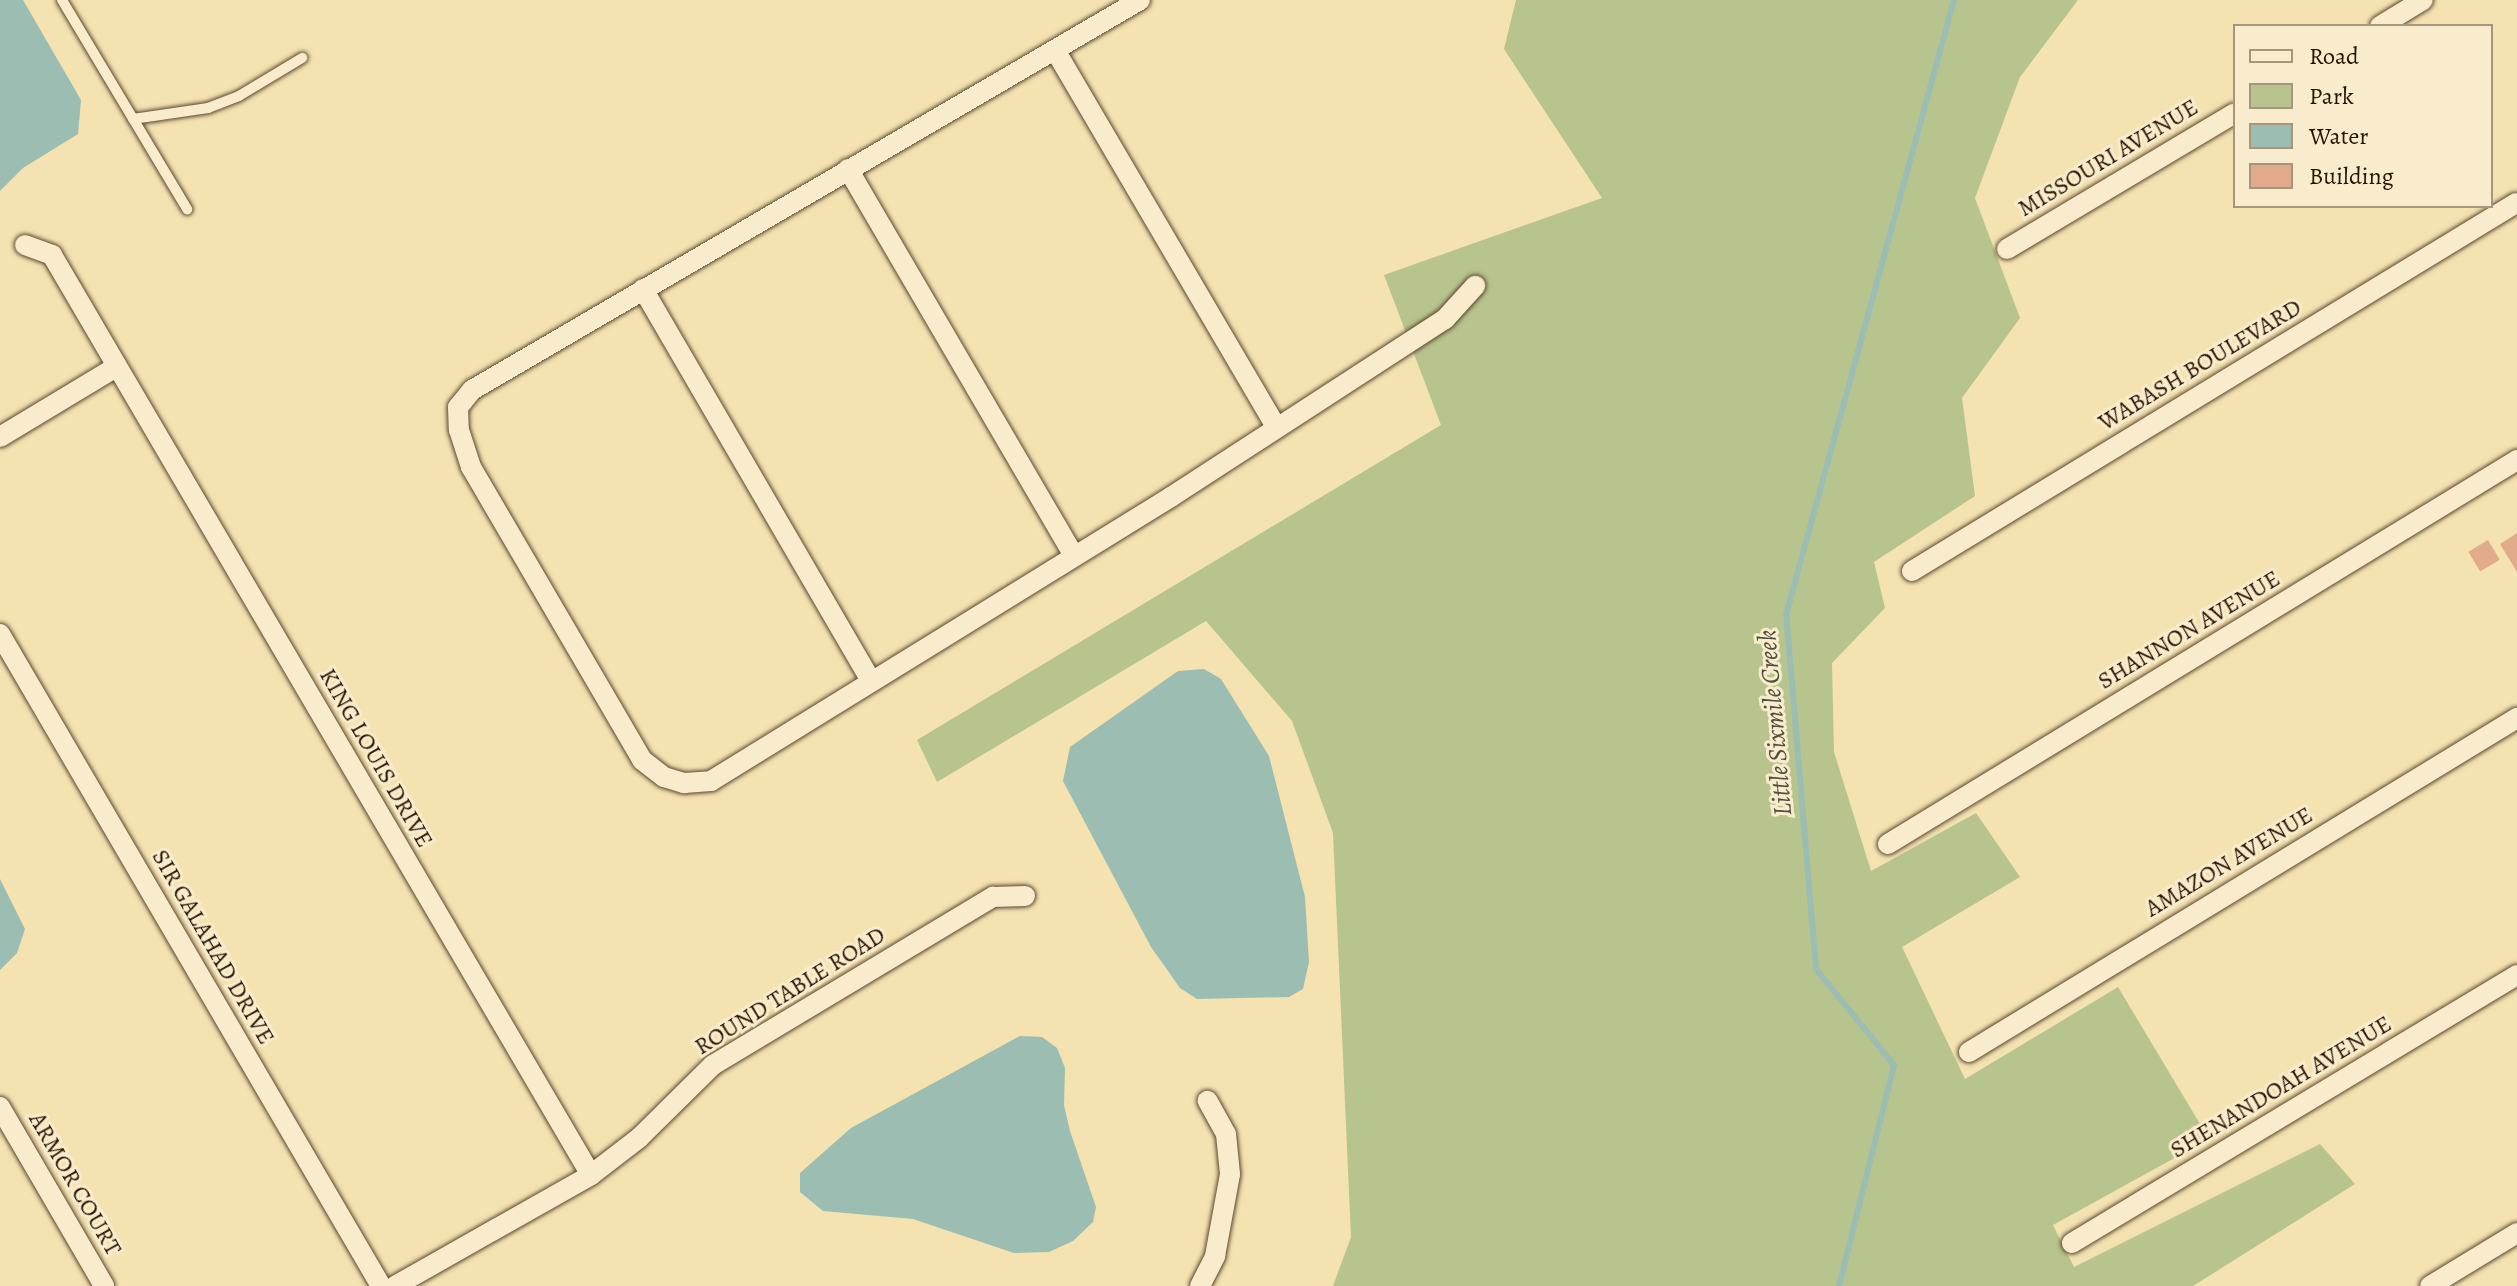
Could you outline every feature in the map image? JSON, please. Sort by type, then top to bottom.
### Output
[{"type":"street","points":[[1140,0],[472,390],[458,407],[459,430],[478,480],[642,760],[664,777],[684,783],[711,781],[1277,428],[1445,319],[1475,286]]},
{"type":"street","points":[[2383,24],[2423,0]]},
{"type":"street","points":[[1055,50],[1277,428]]},
{"type":"street","name":"MISSOURI AVENUE","points":[[2007,249],[2233,114]]},
{"type":"street","points":[[848,169],[1074,556]]},
{"type":"street","name":"WABASH BOULEVARD","points":[[1912,571],[2517,203]]},
{"type":"street","name":"KING LOUIS DRIVE","points":[[25,245],[52,255],[591,1175]]},
{"type":"street","points":[[643,289],[871,681]]},
{"type":"street","points":[[0,437],[116,367]]},
{"type":"street","name":"SHANNON AVENUE","points":[[1888,844],[2517,460]]},
{"type":"street","name":"SIR GALAHAD DRIVE","points":[[0,634],[381,1286]]},
{"type":"street","name":"AMAZON AVENUE","points":[[1969,1052],[2517,718]]},
{"type":"street","name":"ROUND TABLE ROAD","points":[[395,1286],[591,1175],[639,1138],[713,1065],[993,897],[1025,896]]},
{"type":"street","name":"SHENANDOAH AVENUE","points":[[2072,1243],[2517,975]]},
{"type":"street","points":[[1200,1286],[1215,1256],[1230,1174],[1226,1134],[1208,1101]]},
{"type":"street","name":"ARMOR COURT","points":[[0,1107],[104,1286]]},
{"type":"street","points":[[2430,1286],[2517,1233]]},
{"type":"lane","points":[[62,0],[187,209]]},
{"type":"lane","points":[[133,119],[208,108],[239,96],[302,58]]},
{"type":"green space","points":[[1516,0],[2078,0],[2020,77],[1975,198],[2020,318],[1962,398],[1975,496],[1874,562],[1885,608],[1832,663],[1834,752],[1871,871],[1976,813],[2020,877],[1902,947],[1965,1079],[2118,987],[2209,1139],[2053,1225],[2074,1267],[2320,1144],[2355,1184],[2193,1286],[1333,1286],[1351,1237],[1333,833],[1292,721],[1206,621],[937,782],[917,740],[1441,425],[1384,275],[1602,198],[1504,49]]},
{"type":"water","points":[[0,0],[23,0],[81,100],[78,134],[23,168],[0,191]]},
{"type":"water","points":[[1204,669],[1221,679],[1269,756],[1305,897],[1309,962],[1303,989],[1289,997],[1197,999],[1180,988],[1151,947],[1063,781],[1070,747],[1178,671]]},
{"type":"water","points":[[0,879],[25,929],[17,953],[0,970]]},
{"type":"water","points":[[1020,1036],[1042,1037],[1057,1048],[1065,1068],[1064,1105],[1096,1207],[1093,1222],[1073,1241],[1049,1252],[1014,1253],[913,1219],[823,1211],[800,1192],[800,1173],[851,1128]]},
{"type":"building","points":[[2517,533],[2517,572],[2500,544]]},
{"type":"building","points":[[2488,540],[2500,560],[2480,572],[2468,552]]},
{"type":"waterway","name":"Little Sixmile Creek","points":[[1839,1286],[1894,1065],[1816,969],[1786,615],[1954,0]]}]
